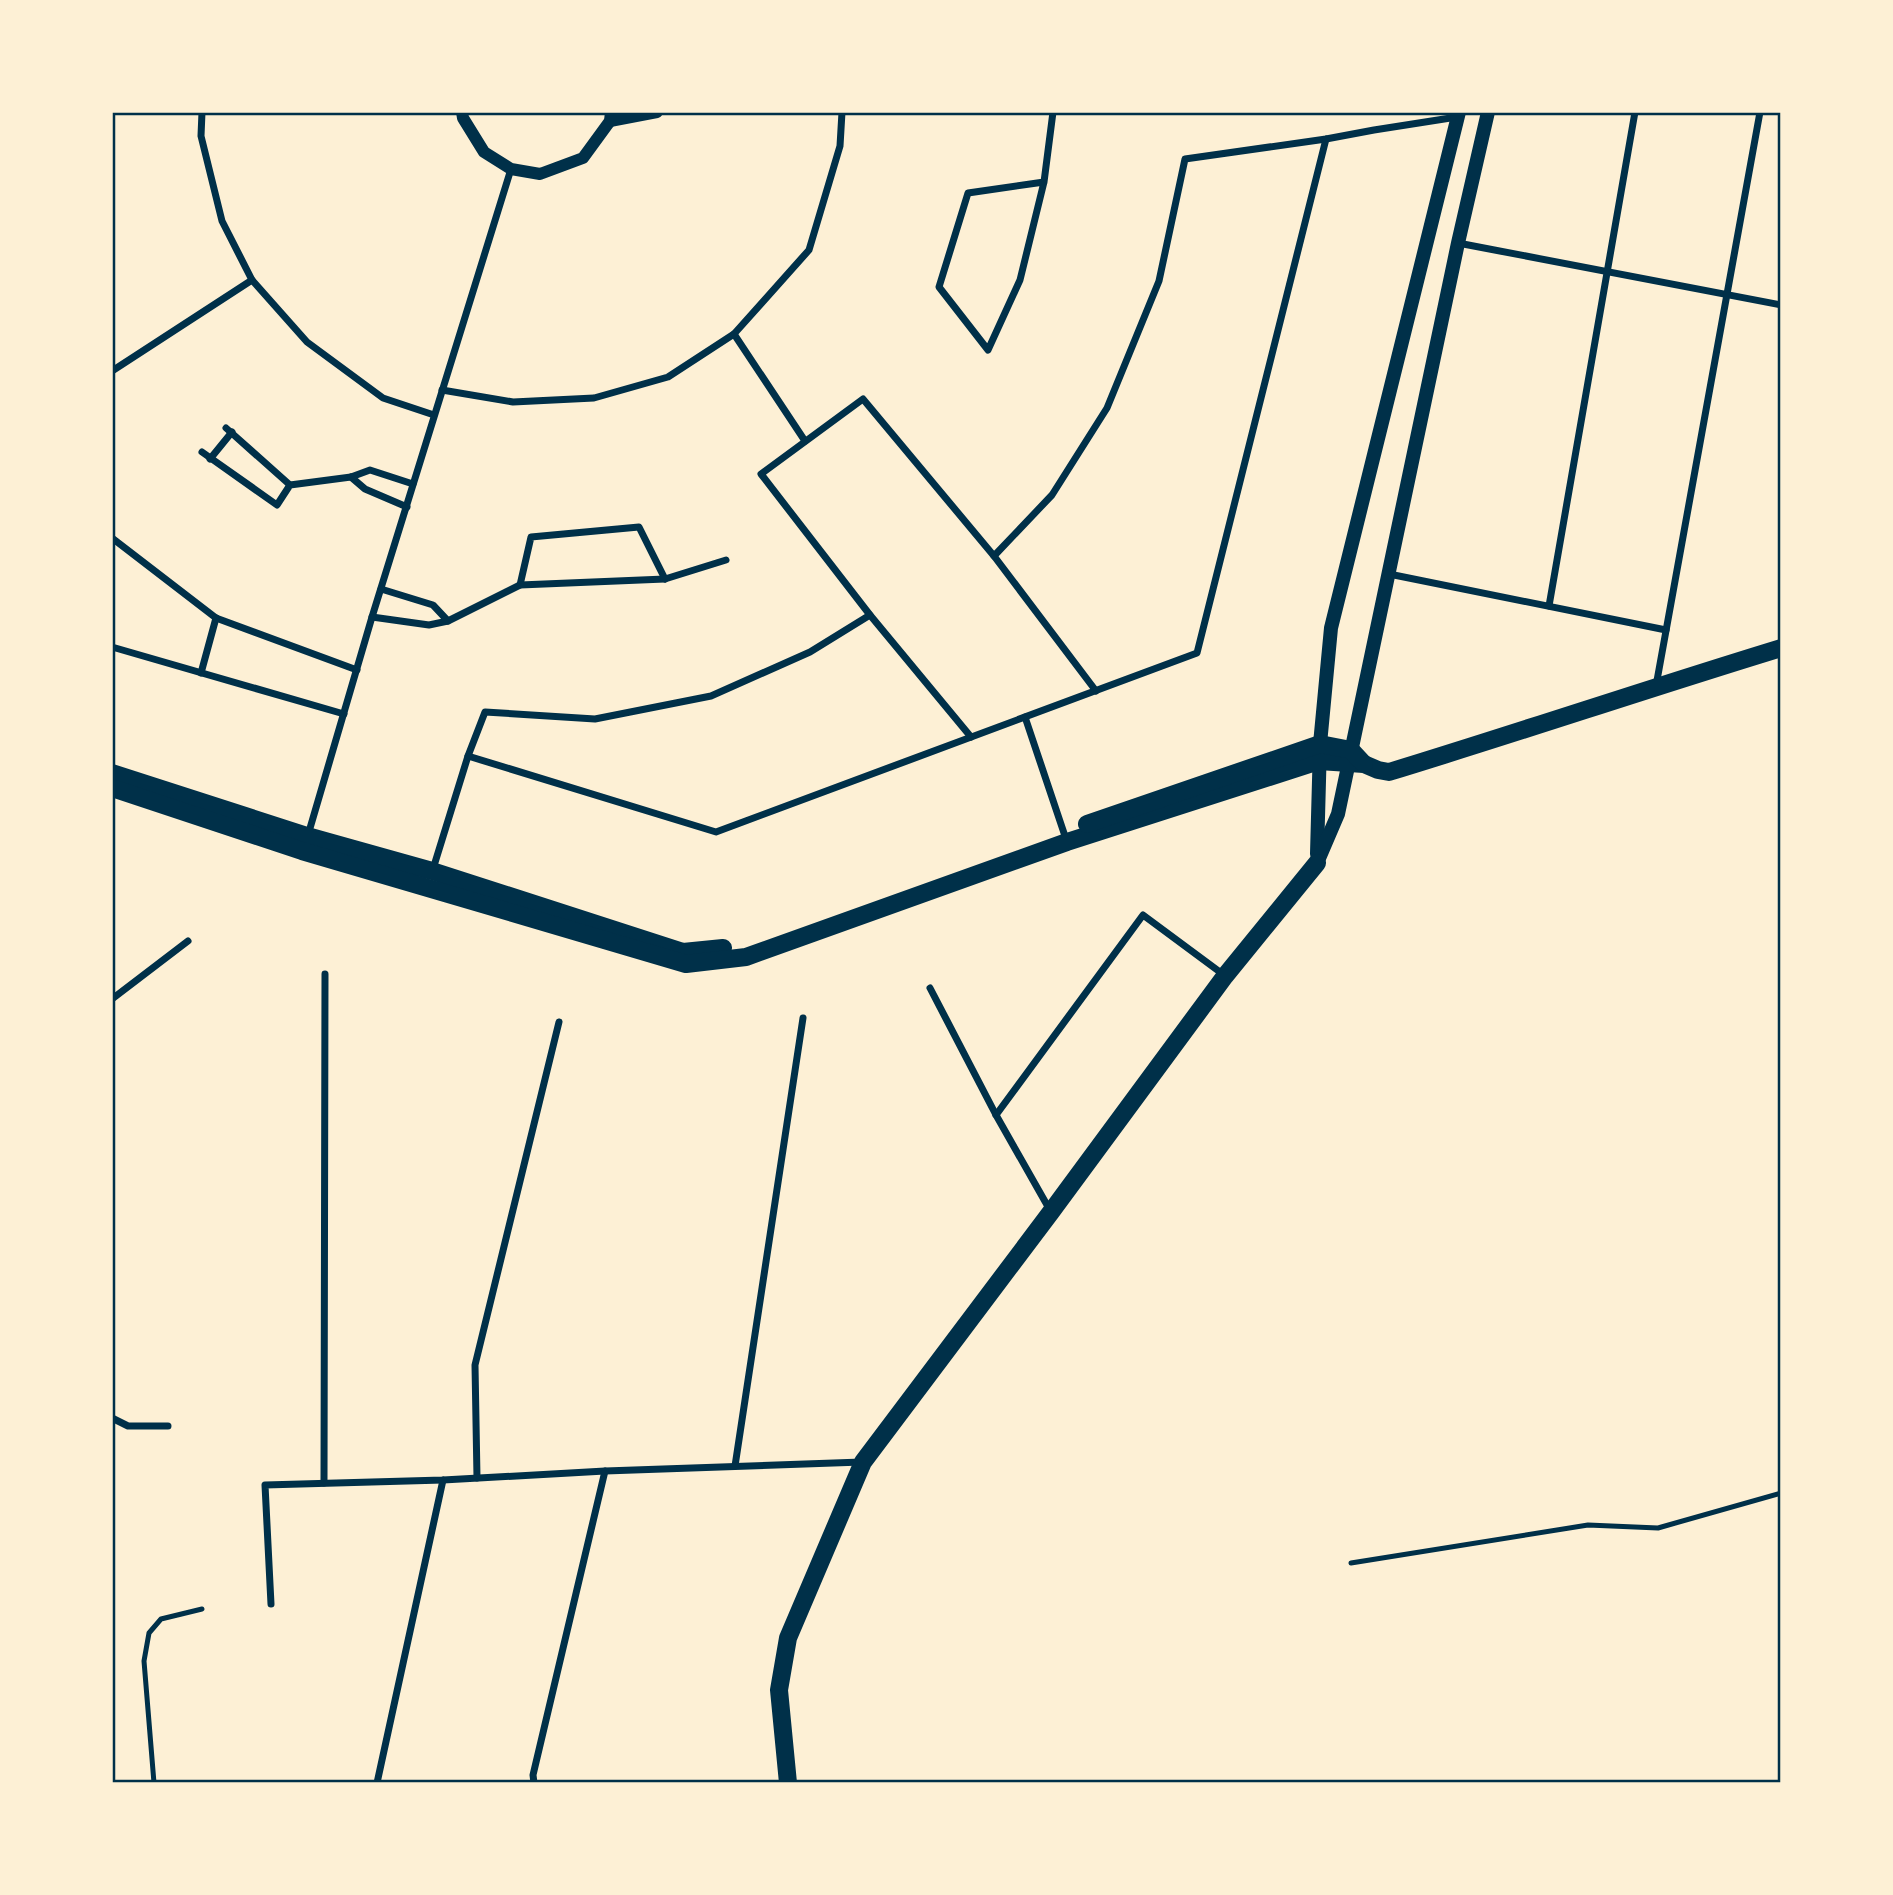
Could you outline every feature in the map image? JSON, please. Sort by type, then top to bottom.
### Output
[{"type":"main road","points":[[788,1783],[779,1690],[788,1638],[863,1462],[1225,976],[1317,863],[1338,814],[1355,758],[1388,574],[1488,112]]},
{"type":"main road","points":[[1317,863],[1320,752],[1331,628],[1459,114]]},
{"type":"main road","points":[[112,788],[430,879],[686,964],[746,957],[1066,837],[1320,752],[1355,758],[1378,770],[1389,772],[1781,648]]},
{"type":"main road","points":[[112,773],[305,843]]},
{"type":"street","points":[[202,112],[201,136],[222,220],[252,280],[307,342],[383,398],[434,415]]},
{"type":"street","points":[[450,112],[463,115],[484,152],[511,169],[540,174],[583,158],[610,116],[657,112]]},
{"type":"street","points":[[442,390],[513,402],[594,398],[668,377],[733,334],[808,250],[840,146],[842,112]]},
{"type":"street","points":[[1044,182],[968,193],[939,287],[988,351],[1020,280],[1044,182],[1054,112]]},
{"type":"street","points":[[1549,606],[1635,112]]},
{"type":"street","points":[[1656,686],[1760,112]]},
{"type":"street","points":[[994,556],[1052,495],[1107,408],[1159,281],[1185,159],[1326,139],[1459,114]]},
{"type":"street","points":[[468,756],[716,832],[1197,653],[1326,139]]},
{"type":"street","points":[[305,843],[511,169]]},
{"type":"street","points":[[1458,243],[1781,305]]},
{"type":"street","points":[[112,371],[252,280]]},
{"type":"street","points":[[733,334],[806,441]]},
{"type":"street","points":[[971,737],[870,615],[761,474],[863,400],[994,556],[1096,691]]},
{"type":"street","points":[[210,459],[229,430],[290,485]]},
{"type":"street","points":[[202,452],[277,505],[290,485],[351,477],[370,470],[413,484]]},
{"type":"street","points":[[351,477],[365,489],[407,507]]},
{"type":"street","points":[[520,585],[531,537],[639,527],[665,579]]},
{"type":"street","points":[[112,538],[216,618],[357,670]]},
{"type":"street","points":[[372,617],[429,625],[449,621],[520,585],[665,579],[726,560]]},
{"type":"street","points":[[1388,574],[1666,630]]},
{"type":"street","points":[[381,589],[433,605],[449,621]]},
{"type":"street","points":[[430,879],[468,756],[485,712],[595,719],[711,696],[810,652],[870,615]]},
{"type":"street","points":[[201,673],[216,618]]},
{"type":"street","points":[[112,648],[344,714]]},
{"type":"street","points":[[1025,717],[1066,837]]},
{"type":"street","points":[[996,1115],[1143,915],[1225,976]]},
{"type":"street","points":[[112,999],[188,941]]},
{"type":"street","points":[[324,1483],[325,974]]},
{"type":"street","points":[[930,988],[996,1115],[1051,1212]]},
{"type":"street","points":[[735,1466],[803,1018]]},
{"type":"street","points":[[477,1478],[475,1365],[559,1022]]},
{"type":"street","points":[[112,1418],[128,1426],[168,1426]]},
{"type":"street","points":[[271,1604],[265,1485],[863,1462]]},
{"type":"street","points":[[534,1783],[533,1775],[605,1471]]},
{"type":"street","points":[[377,1783],[443,1480]]},
{"type":"lane","points":[[1351,1563],[1588,1525],[1658,1528],[1781,1493]]},
{"type":"lane","points":[[153,1783],[144,1661],[149,1633],[161,1619],[202,1609]]}]
